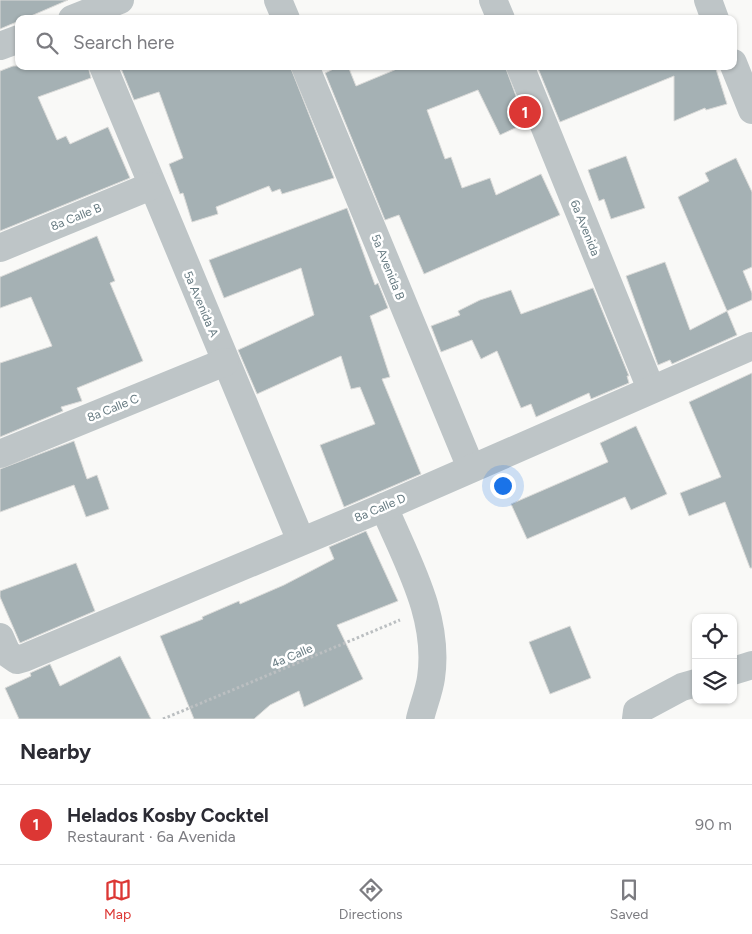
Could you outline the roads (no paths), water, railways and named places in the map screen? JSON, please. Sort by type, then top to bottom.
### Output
[{"type":"street","points":[[86,15],[120,0]]},
{"type":"street","points":[[278,0],[284,15]]},
{"type":"street","points":[[493,0],[499,15]]},
{"type":"street","points":[[708,0],[714,15]]},
{"type":"street","points":[[0,46],[15,40]]},
{"type":"street","name":"5a Avenida A","points":[[105,70],[301,541]]},
{"type":"street","name":"5a Avenida B","points":[[307,70],[471,468]]},
{"type":"street","name":"6a Avenida","points":[[522,70],[651,390]]},
{"type":"street","points":[[736,70],[752,110]]},
{"type":"street","name":"8a Calle B","points":[[0,248],[152,186]]},
{"type":"street","name":"8a Calle D","points":[[6,654],[301,541],[384,507],[752,346]]},
{"type":"street","name":"8a Calle C","points":[[0,454],[225,362]]},
{"type":"street","points":[[384,507],[427,609],[432,643],[431,679],[420,719]]},
{"type":"street","points":[[737,670],[752,665]]},
{"type":"street","points":[[636,719],[637,710],[682,687],[692,684]]},
{"type":"place","name":"Helados Kosby Cocktel","points":[[525,112]]}]
